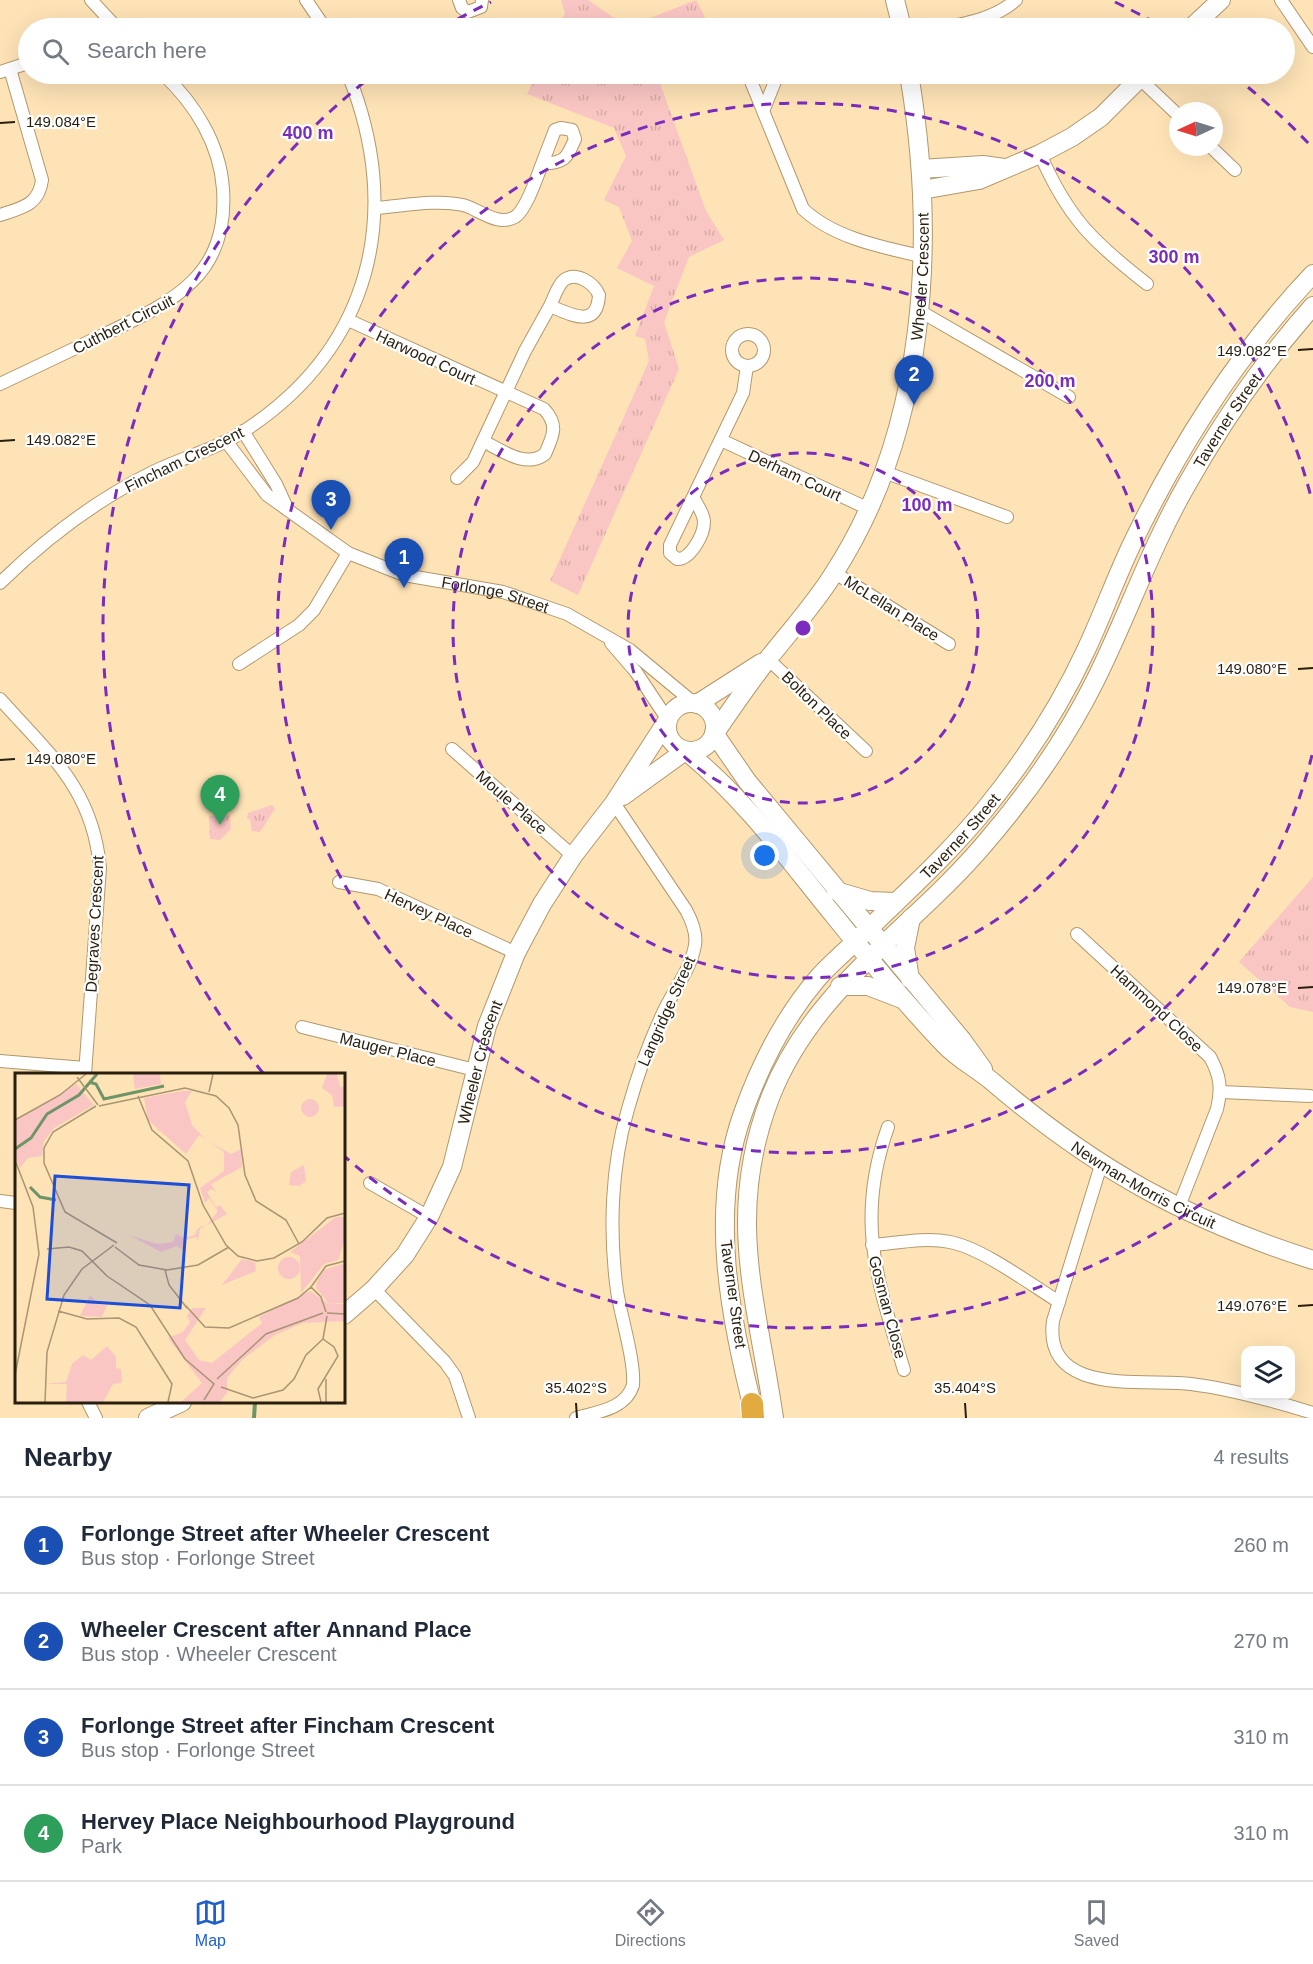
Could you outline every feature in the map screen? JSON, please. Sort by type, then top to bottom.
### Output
[{"type":"street","points":[[91,0],[106,18]]},
{"type":"street","points":[[306,0],[318,18]]},
{"type":"street","points":[[459,0],[462,8],[468,12],[481,7],[482,0]]},
{"type":"street","points":[[895,0],[900,18]]},
{"type":"street","points":[[985,18],[1017,0]]},
{"type":"street","points":[[1202,18],[1221,0]]},
{"type":"street","points":[[1281,0],[1293,18]]},
{"type":"street","points":[[1295,21],[1313,47]]},
{"type":"street","points":[[0,215],[28,206],[36,200],[41,193],[42,180],[5,70]]},
{"type":"street","name":"Cuthbert Circuit","points":[[0,384],[171,301],[200,276],[213,255],[221,234],[224,211],[220,170],[211,141],[197,114],[172,84]]},
{"type":"street","name":"Fincham Crescent","points":[[0,583],[30,553],[89,508],[155,471],[226,441],[243,431],[284,402],[312,375],[329,352],[348,321],[365,280],[372,251],[375,208],[367,132],[351,84]]},
{"type":"street","points":[[752,84],[803,209],[819,222],[858,240],[921,256]]},
{"type":"street","points":[[764,110],[774,84]]},
{"type":"street","name":"Wheeler Crescent","points":[[714,733],[768,658],[804,617],[835,573],[869,509],[884,472],[902,410],[918,310],[922,190],[910,84]]},
{"type":"street","points":[[922,190],[979,180],[1040,154],[1072,137],[1101,117],[1134,84]]},
{"type":"street","points":[[1149,84],[1169,106]]},
{"type":"street","points":[[1040,154],[1065,205],[1083,229],[1104,251],[1147,284]]},
{"type":"street","points":[[1221,156],[1236,170]]},
{"type":"street","points":[[375,208],[448,203],[464,205],[496,219],[506,220],[521,210],[542,164]]},
{"type":"street","points":[[921,169],[983,165],[1004,168]]},
{"type":"street","name":"Taverner Street","points":[[753,1413],[726,1268],[724,1225],[730,1170],[742,1116],[758,1074],[779,1034],[805,995],[831,965],[968,829],[1031,747],[1072,677],[1130,548],[1161,486],[1197,425],[1244,358],[1313,274]]},
{"type":"street","points":[[457,478],[473,462],[550,306]]},
{"type":"street","name":"Taverner Street","points":[[774,1418],[747,1263],[745,1221],[749,1180],[757,1138],[779,1078],[800,1040],[840,986],[940,892],[985,844],[1026,792],[1062,739],[1098,674],[1150,556],[1185,488],[1219,430],[1251,383],[1313,306]]},
{"type":"street","points":[[918,310],[1070,398]]},
{"type":"street","name":"Harwood Court","points":[[348,321],[505,394],[544,409],[553,418],[555,429],[545,454],[532,460],[523,460],[483,441]]},
{"type":"street","points":[[694,499],[744,393],[747,366]]},
{"type":"street","name":"Forlonge Street","points":[[243,431],[276,484],[286,506]]},
{"type":"street","name":"Derham Court","points":[[721,440],[869,509]]},
{"type":"street","name":"Forlonge Street","points":[[226,441],[267,495],[286,506],[315,531],[348,553],[404,575],[503,592],[549,607],[630,650],[696,704]]},
{"type":"street","points":[[884,472],[1007,517]]},
{"type":"street","points":[[239,664],[299,625],[314,610],[348,553]]},
{"type":"street","name":"McLellan Place","points":[[835,573],[949,644]]},
{"type":"street","name":"Forlonge Street","points":[[608,640],[636,672],[668,720]]},
{"type":"street","name":"Wheeler Crescent","points":[[696,704],[768,658]]},
{"type":"street","name":"Bolton Place","points":[[768,658],[866,752]]},
{"type":"street","name":"Degraves Crescent","points":[[0,699],[61,766],[78,789],[90,814],[98,841],[100,868],[85,1071]]},
{"type":"street","points":[[696,704],[711,715],[714,733],[747,782],[836,891],[862,935],[831,911],[743,802],[670,740],[668,720],[679,707],[696,704]]},
{"type":"street","name":"Wheeler Crescent","points":[[345,1314],[374,1289],[405,1255],[429,1217],[452,1167],[487,1026],[516,953],[542,904],[573,856],[614,803],[668,720]]},
{"type":"street","points":[[685,751],[704,748],[714,733]]},
{"type":"street","name":"Moule Place","points":[[452,749],[573,856]]},
{"type":"street","name":"Wheeler Crescent","points":[[614,803],[685,751]]},
{"type":"street","name":"Langridge Street","points":[[576,1418],[615,1406],[628,1397],[633,1386],[614,1266],[613,1215],[617,1164],[627,1113],[642,1063],[662,1014],[691,960],[695,946],[693,924],[686,910],[614,803]]},
{"type":"street","name":"Hervey Place","points":[[339,882],[378,889],[516,953]]},
{"type":"street","points":[[836,891],[870,901],[895,903]]},
{"type":"street","points":[[831,911],[837,940],[831,965]]},
{"type":"street","points":[[910,918],[905,948],[910,980]]},
{"type":"street","name":"Hammond Close","points":[[1077,934],[1210,1057],[1217,1070],[1221,1092]]},
{"type":"street","name":"Newman-Morris Circuit","points":[[862,935],[876,952],[906,1001],[945,1046],[966,1064],[990,1079],[1057,1135],[1101,1165],[1178,1209],[1258,1243],[1313,1260]]},
{"type":"street","name":"Newman-Morris Circuit","points":[[876,952],[910,980],[962,1040],[990,1079]]},
{"type":"street","points":[[840,986],[868,986],[906,1001]]},
{"type":"street","name":"Mauger Place","points":[[302,1027],[475,1070]]},
{"type":"street","points":[[0,1061],[85,1071]]},
{"type":"street","points":[[1178,1209],[1221,1092],[1310,1096]]},
{"type":"street","name":"Gosman Close","points":[[888,1127],[872,1185],[872,1245],[877,1281],[904,1370]]},
{"type":"street","points":[[1101,1165],[1052,1328],[1054,1343],[1066,1363],[1088,1377],[1105,1381],[1191,1384],[1313,1413]]},
{"type":"street","points":[[370,1184],[429,1217]]},
{"type":"street","points":[[0,1202],[15,1203]]},
{"type":"street","name":"Gosman Close","points":[[872,1245],[934,1240],[952,1242],[969,1248],[1059,1302]]},
{"type":"street","points":[[374,1289],[446,1362],[455,1376],[469,1418]]},
{"type":"street","points":[[89,1403],[96,1418]]},
{"type":"street","points":[[148,1418],[178,1403]]},
{"type":"green space","points":[[561,0],[588,0],[614,18],[563,18],[565,13]]},
{"type":"green space","points":[[696,0],[705,17],[702,18],[650,18]]},
{"type":"green space","points":[[532,84],[660,84],[706,211],[724,240],[689,257],[664,322],[679,369],[578,595],[550,581],[649,361],[645,339],[635,336],[654,286],[617,268],[632,241],[619,207],[604,200],[626,156],[614,128],[527,94]]},
{"type":"green space","points":[[272,805],[275,809],[260,832],[252,831],[250,820],[247,818],[248,813]]},
{"type":"green space","points":[[230,814],[231,829],[220,840],[210,839],[209,816]]},
{"type":"green space","points":[[1313,877],[1313,1012],[1290,1007],[1239,962]]},
{"type":"waterway","points":[[254,1418],[255,1403]]},
{"type":"place","name":"Wheeler Crescent after Annand Place","points":[[914,405]]},
{"type":"place","name":"Forlonge Street after Fincham Crescent","points":[[331,530]]},
{"type":"place","name":"Forlonge Street after Wheeler Crescent","points":[[404,588]]},
{"type":"place","name":"Hervey Place Neighbourhood Playground","points":[[220,825]]}]
